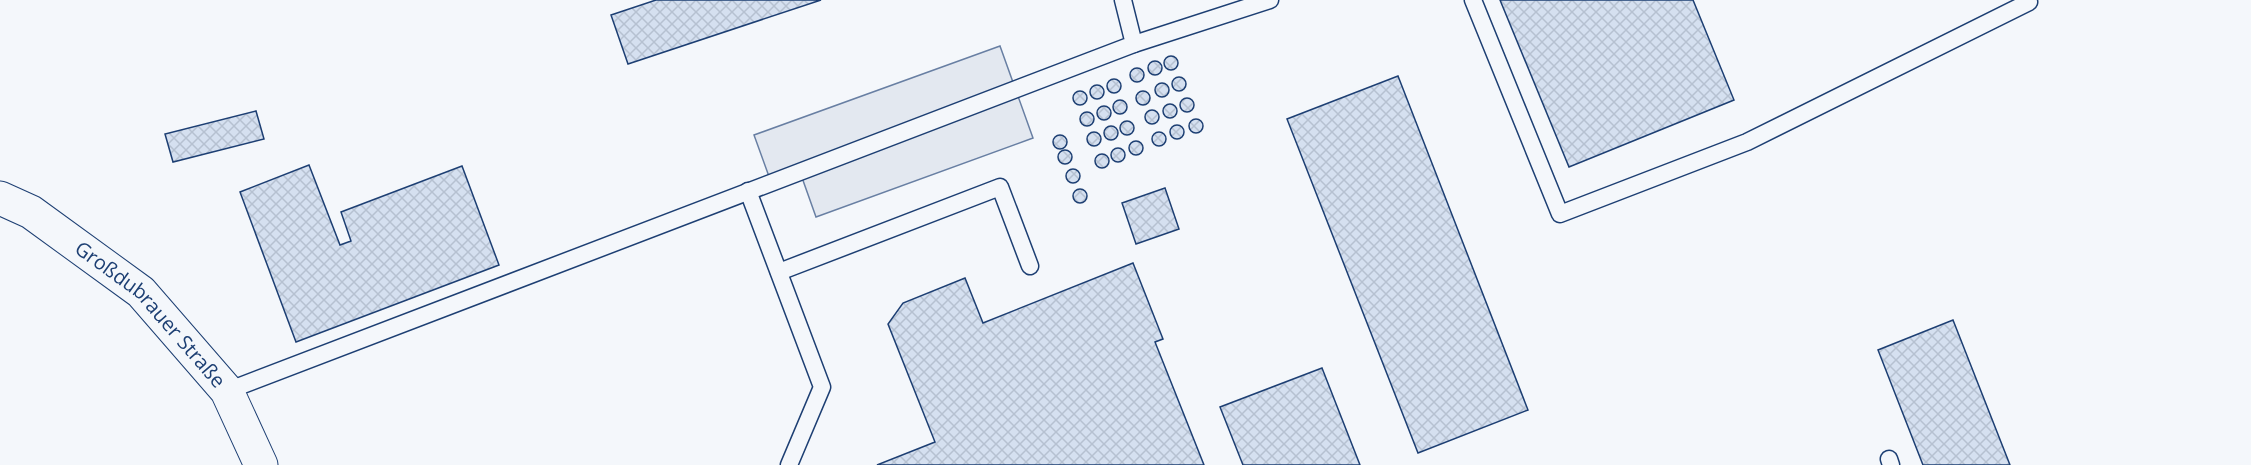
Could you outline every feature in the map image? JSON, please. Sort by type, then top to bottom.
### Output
[{"type":"main road","name":"Großdubrauer Straße","points":[[0,198],[31,212],[141,292],[227,391],[261,465]]},
{"type":"lane","points":[[1123,0],[1134,44]]},
{"type":"lane","points":[[227,391],[1134,44],[1270,0]]},
{"type":"lane","points":[[1473,0],[1560,214],[1747,142],[2029,2],[2028,0]]},
{"type":"lane","points":[[779,272],[1000,187],[1030,266]]},
{"type":"lane","points":[[748,191],[822,387],[789,465]]},
{"type":"shaded area","points":[[1000,46],[1033,138],[816,217],[800,172],[771,182],[754,135]]},
{"type":"building","points":[[656,0],[821,0],[628,64],[611,15]]},
{"type":"building","points":[[1500,0],[1693,0],[1734,100],[1569,167]]},
{"type":"building","points":[[1171,56],[1176,58],[1178,63],[1176,68],[1171,70],[1166,68],[1164,63],[1166,58]]},
{"type":"building","points":[[1155,61],[1160,63],[1162,68],[1160,73],[1155,75],[1150,73],[1148,68],[1150,63]]},
{"type":"building","points":[[1137,68],[1142,70],[1144,75],[1142,80],[1137,82],[1132,80],[1130,75],[1132,70]]},
{"type":"building","points":[[1398,76],[1528,410],[1418,453],[1287,119]]},
{"type":"building","points":[[1179,77],[1184,79],[1186,84],[1184,89],[1179,91],[1174,89],[1172,84],[1174,79]]},
{"type":"building","points":[[1114,79],[1119,81],[1121,86],[1119,91],[1114,93],[1109,91],[1107,86],[1109,81]]},
{"type":"building","points":[[1162,83],[1167,85],[1169,90],[1167,95],[1162,97],[1157,95],[1155,90],[1157,85]]},
{"type":"building","points":[[1097,85],[1102,87],[1104,92],[1102,97],[1097,99],[1092,97],[1090,92],[1092,87]]},
{"type":"building","points":[[1080,91],[1085,93],[1087,98],[1085,103],[1080,105],[1075,103],[1073,98],[1075,93]]},
{"type":"building","points":[[1143,91],[1148,93],[1150,98],[1148,103],[1143,105],[1138,103],[1136,98],[1138,93]]},
{"type":"building","points":[[1187,98],[1192,100],[1194,105],[1192,110],[1187,112],[1182,110],[1180,105],[1182,100]]},
{"type":"building","points":[[1120,100],[1125,102],[1127,107],[1125,112],[1120,114],[1115,112],[1113,107],[1115,102]]},
{"type":"building","points":[[1170,104],[1175,106],[1177,111],[1175,116],[1170,118],[1165,116],[1163,111],[1165,106]]},
{"type":"building","points":[[1104,106],[1109,108],[1111,113],[1109,118],[1104,120],[1099,118],[1097,113],[1099,108]]},
{"type":"building","points":[[1152,110],[1157,112],[1159,117],[1157,122],[1152,124],[1147,122],[1145,117],[1147,112]]},
{"type":"building","points":[[256,111],[264,139],[173,162],[165,134]]},
{"type":"building","points":[[1087,112],[1092,114],[1094,119],[1092,124],[1087,126],[1082,124],[1080,119],[1082,114]]},
{"type":"building","points":[[1196,119],[1201,121],[1203,126],[1201,131],[1196,133],[1191,131],[1189,126],[1191,121]]},
{"type":"building","points":[[1127,121],[1132,123],[1134,128],[1132,133],[1127,135],[1122,133],[1120,128],[1122,123]]},
{"type":"building","points":[[1177,125],[1182,127],[1184,132],[1182,137],[1177,139],[1172,137],[1170,132],[1172,127]]},
{"type":"building","points":[[1111,126],[1116,128],[1118,133],[1116,138],[1111,140],[1106,138],[1104,133],[1106,128]]},
{"type":"building","points":[[1094,132],[1099,134],[1101,139],[1099,144],[1094,146],[1089,144],[1087,139],[1089,134]]},
{"type":"building","points":[[1159,132],[1164,134],[1166,139],[1164,144],[1159,146],[1154,144],[1152,139],[1154,134]]},
{"type":"building","points":[[1060,135],[1065,137],[1067,142],[1065,147],[1060,149],[1055,147],[1053,142],[1055,137]]},
{"type":"building","points":[[1136,141],[1141,143],[1143,148],[1141,153],[1136,155],[1131,153],[1129,148],[1131,143]]},
{"type":"building","points":[[1118,148],[1123,150],[1125,155],[1123,160],[1118,162],[1113,160],[1111,155],[1113,150]]},
{"type":"building","points":[[1065,150],[1070,152],[1072,157],[1070,162],[1065,164],[1060,162],[1058,157],[1060,152]]},
{"type":"building","points":[[1102,154],[1107,156],[1109,161],[1107,166],[1102,168],[1097,166],[1095,161],[1097,156]]},
{"type":"building","points":[[309,165],[340,245],[351,241],[341,212],[462,166],[499,265],[296,342],[240,192]]},
{"type":"building","points":[[1073,169],[1078,171],[1080,176],[1078,181],[1073,183],[1068,181],[1066,176],[1068,171]]},
{"type":"building","points":[[1165,188],[1179,229],[1136,244],[1122,203]]},
{"type":"building","points":[[1080,189],[1085,191],[1087,196],[1085,201],[1080,203],[1075,201],[1073,196],[1075,191]]},
{"type":"building","points":[[1133,263],[1163,339],[1155,342],[1204,465],[877,465],[935,442],[888,324],[903,303],[965,278],[983,323]]},
{"type":"building","points":[[1953,320],[2010,465],[1923,465],[1878,350]]},
{"type":"building","points":[[1322,368],[1360,465],[1243,465],[1220,407]]}]
